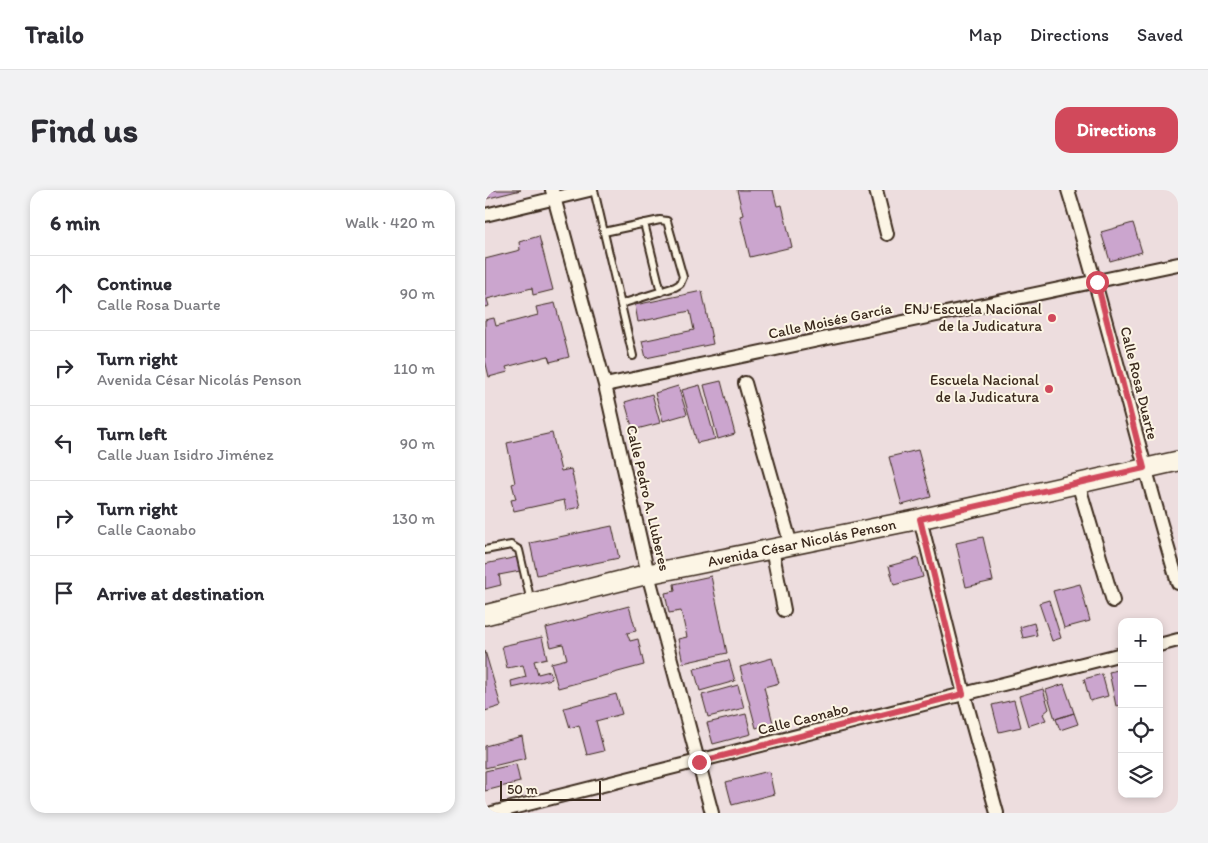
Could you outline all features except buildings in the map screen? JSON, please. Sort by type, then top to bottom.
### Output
[{"type":"main road","name":"Avenida César Nicolás Penson","points":[[485,615],[648,574],[920,519],[1178,460]]},
{"type":"street","points":[[485,215],[553,194],[589,190]]},
{"type":"street","points":[[876,190],[887,234]]},
{"type":"street","name":"Calle Rosa Duarte","points":[[1068,190],[1097,282],[1144,468],[1178,583]]},
{"type":"street","name":"Calle Pedro A. Lluberes","points":[[553,194],[605,385],[648,574],[711,813]]},
{"type":"street","name":"Calle Moisés García","points":[[605,385],[1178,264]]},
{"type":"street","points":[[745,383],[791,545]]},
{"type":"street","points":[[1078,483],[1113,602]]},
{"type":"street","points":[[920,519],[963,694],[997,813]]},
{"type":"street","points":[[772,549],[784,610]]},
{"type":"street","points":[[1163,644],[1178,640]]},
{"type":"street","name":"Calle Caonabo","points":[[492,813],[1118,655]]},
{"type":"lane","points":[[593,190],[633,356]]},
{"type":"lane","points":[[604,232],[660,220],[667,221],[670,226],[683,277],[680,284],[621,304]]},
{"type":"lane","points":[[643,223],[661,292]]},
{"type":"lane","points":[[485,550],[511,544],[519,550],[531,603]]},
{"type":"place","name":"ENJ Escuela Nacional de la Judicatura","points":[[1052,318]]},
{"type":"place","name":"Escuela Nacional de la Judicatura","points":[[1049,389]]},
{"type":"route","points":[[699,762],[963,694],[920,519],[1144,468],[1097,282]]}]
